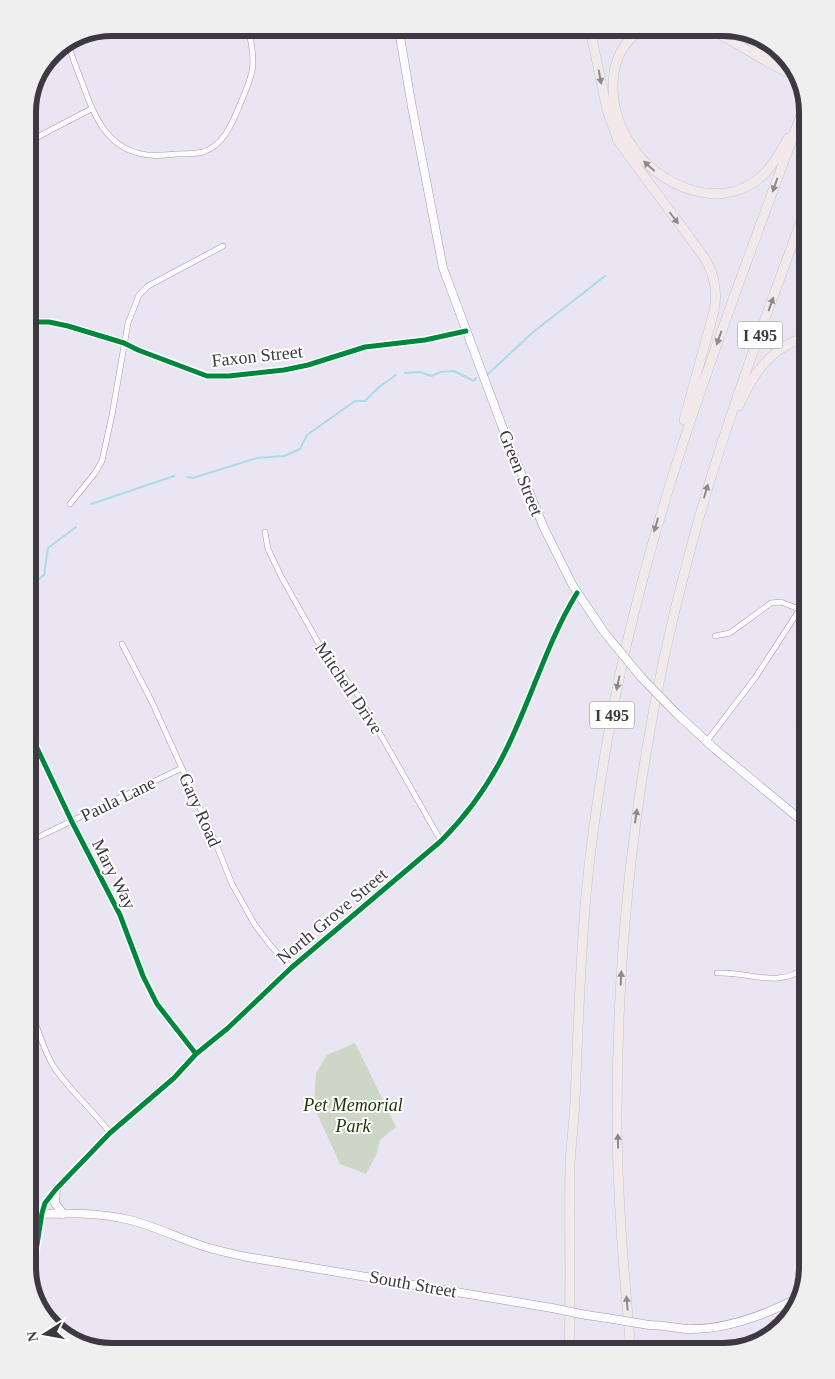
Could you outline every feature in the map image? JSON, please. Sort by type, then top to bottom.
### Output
[{"type":"highway","points":[[591,36],[607,110],[618,141],[704,257],[715,284],[714,311],[686,410],[666,492]]},
{"type":"highway","points":[[634,36],[625,43],[616,61],[613,82],[615,108],[624,132],[638,155],[655,172],[676,184],[699,192],[716,194],[737,191],[754,182],[774,162],[799,116]]},
{"type":"highway","points":[[723,36],[787,72]]},
{"type":"highway","points":[[754,43],[778,60]]},
{"type":"highway","name":"I 495","points":[[569,1343],[570,1161],[575,1104],[578,1006],[588,870],[599,791],[618,684],[642,580],[666,492],[695,405],[799,121]]},
{"type":"highway","name":"I 495","points":[[629,1343],[617,1117],[626,908],[641,785],[658,685],[686,564],[714,466],[742,383],[799,229]]},
{"type":"highway","points":[[714,466],[744,395],[756,372],[766,360],[783,347],[799,341]]},
{"type":"main road","name":"Green Street","points":[[400,36],[443,268],[544,528],[577,593],[604,632],[641,677],[677,714],[799,818]]},
{"type":"main road","points":[[56,1189],[55,1203],[63,1214]]},
{"type":"main road","name":"South Street","points":[[36,1214],[111,1216],[166,1231],[204,1247],[270,1262],[586,1315],[689,1329],[715,1326],[759,1316],[790,1302]]},
{"type":"street","points":[[70,49],[91,109],[102,127],[114,141],[139,154],[204,152],[220,141],[230,129],[251,79],[254,67],[250,36]]},
{"type":"street","points":[[36,138],[91,109]]},
{"type":"street","points":[[70,504],[95,473],[102,461],[124,343],[134,305],[139,295],[148,286],[223,246]]},
{"type":"street","name":"Faxon Street","points":[[36,322],[48,322],[124,343],[207,376],[229,376],[292,368],[308,365],[365,347],[425,340],[466,331]]},
{"type":"street","name":"Mitchell Drive","points":[[266,532],[268,548],[282,578],[319,644],[358,695],[441,841]]},
{"type":"street","name":"North Grove Street","points":[[36,1251],[45,1203],[110,1133],[174,1078],[196,1054],[228,1028],[292,968],[454,828],[477,799],[513,735],[558,628],[577,593]]},
{"type":"street","points":[[707,741],[755,678],[799,610],[781,602],[772,604],[730,632],[715,636]]},
{"type":"street","name":"Gary Road","points":[[122,644],[152,702],[214,839],[232,884],[255,925],[271,946],[292,968]]},
{"type":"street","name":"Mary Way","points":[[36,746],[72,822],[120,914],[143,976],[157,1004],[196,1054]]},
{"type":"street","name":"Paula Lane","points":[[36,838],[182,768]]},
{"type":"street","points":[[717,973],[732,972],[765,978],[785,979],[799,971]]},
{"type":"street","points":[[36,1022],[53,1065],[62,1080],[98,1117],[110,1133]]},
{"type":"green space","name":"Pet Memorial Park","points":[[355,1043],[396,1127],[380,1140],[376,1155],[366,1174],[340,1164],[314,1107],[316,1073],[327,1055]]},
{"type":"waterway","points":[[487,375],[532,333],[605,276]]},
{"type":"waterway","points":[[405,373],[420,372],[431,376],[441,372],[454,371],[474,381],[476,378]]},
{"type":"waterway","points":[[187,477],[193,478],[257,458],[284,456],[300,449],[307,435],[355,401],[365,401],[379,387],[396,375]]},
{"type":"waterway","points":[[91,504],[174,476]]},
{"type":"waterway","points":[[36,581],[44,575],[48,548],[76,527]]},
{"type":"cycle path","points":[[36,322],[49,322],[68,326],[124,343],[207,376],[229,376],[284,370],[308,365],[365,347],[425,340],[466,331]]},
{"type":"cycle path","points":[[36,1251],[45,1203],[110,1133],[174,1078],[196,1054],[228,1028],[291,968],[441,841],[463,817],[499,764],[559,627],[577,593]]},
{"type":"cycle path","points":[[36,746],[72,822],[120,915],[143,976],[157,1004],[196,1054]]}]
